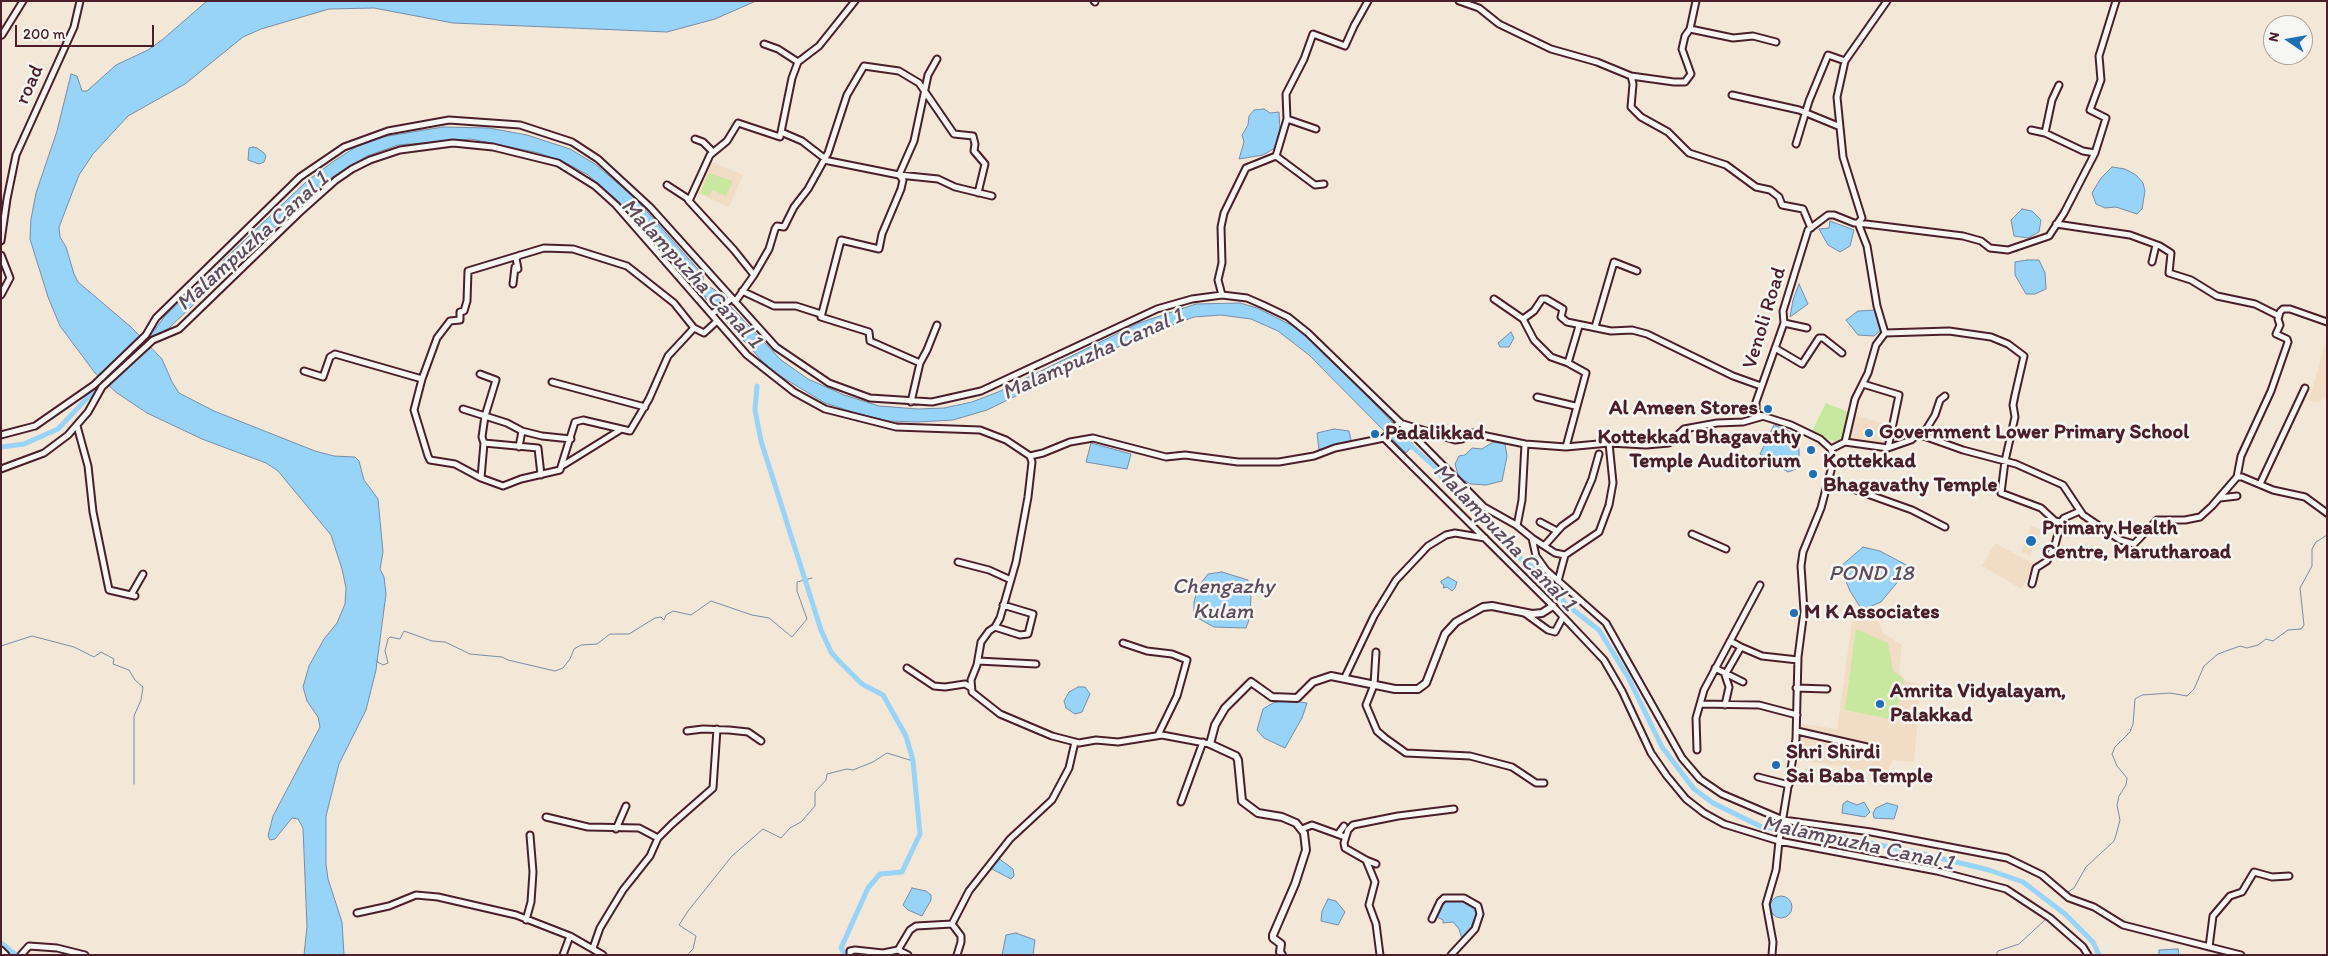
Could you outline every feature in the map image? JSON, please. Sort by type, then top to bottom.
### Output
[{"type":"main road","points":[[1282,955],[1280,952],[1281,944],[1273,935],[1295,884],[1306,850],[1302,829],[1299,825],[1282,817],[1258,813],[1244,804],[1241,798],[1239,765],[1236,756],[1210,744],[1216,725],[1225,708],[1249,683],[1254,683],[1270,697],[1297,698],[1319,679],[1331,676],[1401,690],[1423,687],[1430,677],[1442,640],[1450,627],[1483,607],[1492,606],[1526,614],[1542,613],[1553,606]]},
{"type":"street","points":[[2,35],[23,1]]},
{"type":"street","name":"road","points":[[1,241],[7,199],[19,148],[74,26],[80,1]]},
{"type":"street","points":[[689,201],[713,152],[727,141],[738,123],[780,137],[792,78],[798,62],[819,46],[855,1]]},
{"type":"street","points":[[1276,156],[1287,119],[1286,94],[1304,59],[1312,34],[1345,46],[1368,1]]},
{"type":"street","points":[[1459,1],[1479,8],[1500,24],[1551,49],[1596,62],[1631,76],[1674,82],[1685,82],[1691,74],[1682,49],[1685,36],[1690,29],[1696,1]]},
{"type":"street","points":[[1858,223],[1862,218],[1843,157],[1838,126],[1837,97],[1845,61],[1887,1]]},
{"type":"street","points":[[1631,76],[1633,84],[1631,108],[1641,117],[1668,132],[1689,153],[1726,165],[1756,187],[1770,190],[1778,197],[1782,205],[1803,209],[1811,228],[1828,215],[1858,223],[1963,236],[1982,240],[1990,248],[2008,250],[2049,236],[2064,213],[2095,153],[2106,118],[2090,110],[2101,80],[2099,56],[2116,1]]},
{"type":"street","points":[[1690,29],[1733,38],[1753,36],[1776,42]]},
{"type":"street","points":[[764,44],[778,49],[798,62]]},
{"type":"street","points":[[1796,144],[1828,55],[1845,61]]},
{"type":"street","points":[[899,175],[914,141],[928,75],[937,60]]},
{"type":"street","points":[[712,314],[733,300],[742,291],[769,249],[775,229],[777,226],[783,229],[794,207],[808,189],[824,160],[847,95],[864,66],[899,71],[919,83],[954,134],[973,136],[974,151],[985,164],[978,193]]},
{"type":"street","points":[[2045,133],[2052,100],[2059,84]]},
{"type":"street","points":[[1732,95],[1806,113],[1838,126]]},
{"type":"street","points":[[1287,119],[1316,129]]},
{"type":"street","points":[[1,435],[35,426],[94,385],[146,334],[156,318],[300,177],[344,147],[388,131],[449,120],[520,125],[572,142],[598,160],[650,207],[776,348],[830,383],[870,398],[932,402],[981,391],[1157,309],[1192,299],[1222,295],[1247,298],[1288,317],[1347,370],[1484,507],[1517,526],[1555,553],[1565,555]]},
{"type":"street","points":[[2031,130],[2045,133],[2083,151],[2095,153]]},
{"type":"street","points":[[781,132],[802,141],[824,158],[824,160],[899,175],[938,179],[956,187],[992,196]]},
{"type":"street","points":[[695,139],[703,142],[713,152]]},
{"type":"street","points":[[1,469],[44,453],[68,436],[96,399],[102,387],[150,343],[179,329],[299,213],[336,180],[352,169],[370,160],[400,150],[453,143],[503,149],[558,163],[578,174],[616,205],[712,314],[716,322],[747,355],[794,392],[825,409],[896,426],[980,430],[1006,440],[1030,456],[1032,462],[1028,497],[1011,580],[996,627],[989,631],[981,642],[978,661],[970,687]]},
{"type":"street","points":[[1276,156],[1314,185],[1324,184]]},
{"type":"street","points":[[1222,295],[1218,280],[1222,263],[1221,227],[1224,213],[1246,168],[1276,156]]},
{"type":"street","points":[[821,314],[832,280],[841,240],[878,249],[882,234],[901,189],[903,180],[899,175]]},
{"type":"street","points":[[667,185],[687,198],[754,275]]},
{"type":"street","points":[[1858,223],[1861,235],[1867,246],[1877,306],[1885,333]]},
{"type":"street","points":[[2056,224],[2130,235],[2156,245],[2171,254],[2169,273],[2192,280],[2217,296],[2254,304],[2279,316]]},
{"type":"street","name":"Venoli Road","points":[[1764,416],[1756,414],[1756,402],[1784,323],[1784,310],[1808,230],[1811,228]]},
{"type":"street","points":[[2152,262],[2156,245]]},
{"type":"street","points":[[620,430],[562,466],[560,470],[503,486],[481,478],[455,464],[430,460],[414,410],[422,379],[437,338],[450,321],[460,320],[460,312],[464,311],[467,301],[468,271],[544,248],[573,249],[627,266],[674,303],[694,328],[704,333],[716,322]]},
{"type":"street","points":[[513,284],[515,267],[518,269],[516,258],[520,254]]},
{"type":"street","points":[[1,255],[10,278],[1,295]]},
{"type":"street","points":[[1595,327],[1614,262],[1637,271]]},
{"type":"street","points":[[742,291],[774,306],[796,306],[821,314],[822,318],[869,332],[870,341],[920,363]]},
{"type":"street","points":[[1523,319],[1534,310],[1542,299],[1546,298],[1563,309],[1561,317],[1563,319],[1579,326],[1611,331],[1632,330],[1647,334],[1732,376],[1761,386]]},
{"type":"street","points":[[1494,300],[1523,319],[1534,340],[1550,357],[1568,363],[1586,373],[1575,406],[1566,446]]},
{"type":"street","points":[[1831,449],[1845,442],[1888,448],[1911,440],[1918,434],[1963,450],[2033,469],[2063,485],[2080,511],[2120,540],[2134,544],[2157,520],[2195,519],[2206,514],[2237,477],[2241,456],[2271,391],[2288,342],[2287,339],[2276,334],[2280,325],[2279,316],[2283,309],[2308,313],[2327,322]]},
{"type":"street","points":[[1784,323],[1807,328]]},
{"type":"street","points":[[911,402],[920,363],[928,350],[937,325]]},
{"type":"street","points":[[1568,363],[1579,326]]},
{"type":"street","points":[[562,466],[576,422],[583,420],[630,431],[645,407],[668,356],[694,328]]},
{"type":"street","points":[[1885,333],[1949,331],[1991,337],[2008,344],[2024,356],[2013,405],[2015,417],[2005,461],[2001,493],[2041,508],[2054,520],[2061,522]]},
{"type":"street","points":[[1845,442],[1850,414],[1863,384],[1876,345],[1885,333]]},
{"type":"street","points":[[1776,348],[1802,364],[1819,338],[1823,338],[1842,353]]},
{"type":"street","points":[[304,371],[323,377],[330,357],[335,354],[422,379]]},
{"type":"street","points":[[480,374],[496,380],[485,416],[482,437],[484,443],[481,478]]},
{"type":"street","points":[[552,382],[645,407]]},
{"type":"street","points":[[1863,384],[1899,395],[1888,448]]},
{"type":"street","points":[[2260,484],[2305,388]]},
{"type":"street","points":[[1922,436],[1935,415],[1940,400],[1944,396]]},
{"type":"street","points":[[1538,397],[1575,406]]},
{"type":"street","points":[[463,409],[522,431],[542,436],[571,439]]},
{"type":"street","points":[[1400,422],[1455,440],[1462,439],[1472,433],[1525,444],[1566,446],[1609,443],[1646,445],[1669,443],[1684,429],[1717,423],[1743,422],[1764,416],[1791,425],[1820,439],[1831,449],[1834,459],[1821,508],[1803,552],[1801,566],[1804,611],[1796,688],[1797,731],[1779,839],[1776,870],[1766,904],[1773,942],[1772,955]]},
{"type":"street","points":[[1030,456],[1070,442],[1093,438],[1166,457],[1185,454],[1238,462],[1279,462],[1314,456],[1335,448],[1384,438],[1400,422]]},
{"type":"street","points":[[77,426],[88,466],[93,512],[110,590],[133,596],[143,574]]},
{"type":"street","points":[[519,447],[522,431]]},
{"type":"street","points":[[1384,438],[1553,606],[1604,660],[1622,691],[1651,753],[1686,799],[1704,813],[1724,824],[1779,839],[1977,880],[2006,889],[2047,916],[2084,947],[2088,955]]},
{"type":"street","points":[[484,443],[538,448],[541,475]]},
{"type":"street","points":[[1558,581],[1565,555],[1599,532],[1604,521],[1613,483],[1609,443]]},
{"type":"street","points":[[1517,526],[1522,500],[1525,444]]},
{"type":"street","points":[[1545,545],[1557,531],[1576,516],[1592,479],[1599,454]]},
{"type":"street","points":[[2237,477],[2305,497],[2327,513]]},
{"type":"street","points":[[1828,480],[1912,510],[1946,528]]},
{"type":"street","points":[[2219,498],[2237,496]]},
{"type":"street","points":[[2032,584],[2036,568],[2047,561],[2055,545],[2061,522],[2072,513],[2080,511]]},
{"type":"street","points":[[1540,522],[1557,531]]},
{"type":"street","points":[[1345,678],[1374,616],[1396,580],[1428,546],[1455,532],[1484,538]]},
{"type":"street","points":[[1692,534],[1726,549]]},
{"type":"street","points":[[1532,538],[1536,556],[1546,570],[1606,623],[1682,758],[1700,779],[1722,794],[1783,820],[1870,832],[2007,858],[2042,876],[2069,898],[2094,907],[2123,925],[2241,955]]},
{"type":"street","points":[[958,562],[989,570],[1011,580]]},
{"type":"street","points":[[1697,750],[1696,718],[1704,690],[1760,585]]},
{"type":"street","points":[[996,627],[1020,635],[1028,634],[1033,614],[1003,606]]},
{"type":"street","points":[[1526,614],[1548,630],[1555,632],[1563,617]]},
{"type":"street","points":[[1730,641],[1762,656],[1798,660]]},
{"type":"street","points":[[1123,643],[1147,651],[1172,654],[1187,660],[1178,696],[1158,735]]},
{"type":"street","points":[[1726,705],[1729,687],[1725,675],[1741,647]]},
{"type":"street","points":[[1376,652],[1374,685],[1366,704],[1377,731],[1406,752],[1470,756],[1512,767],[1536,783],[1544,783]]},
{"type":"street","points":[[978,661],[1036,664]]},
{"type":"street","points":[[907,668],[934,686],[945,688],[965,684],[970,687],[972,692],[1000,714],[1052,736],[1075,742],[1096,740],[1118,742],[1158,735],[1210,744]]},
{"type":"street","points":[[1715,668],[1725,675],[1743,682]]},
{"type":"street","points":[[1796,688],[1827,689]]},
{"type":"street","points":[[1700,704],[1759,705],[1797,714]]},
{"type":"street","points":[[687,732],[717,729],[748,732],[761,741]]},
{"type":"street","points":[[593,948],[600,928],[623,890],[650,856],[658,838],[713,788],[717,729]]},
{"type":"street","points":[[1797,731],[1867,747]]},
{"type":"street","points":[[952,924],[969,890],[995,855],[1052,800],[1068,768],[1075,742]]},
{"type":"street","points":[[1181,802],[1203,742]]},
{"type":"street","points":[[1758,777],[1789,785]]},
{"type":"street","points":[[616,829],[626,806]]},
{"type":"street","points":[[1376,864],[1345,848],[1345,837],[1353,825],[1398,816],[1454,810]]},
{"type":"street","points":[[546,817],[588,827],[639,828],[658,838]]},
{"type":"street","points":[[1302,829],[1312,825],[1345,837]]},
{"type":"street","points":[[1338,834],[1344,826]]},
{"type":"street","points":[[526,920],[531,902],[533,872],[530,835]]},
{"type":"street","points":[[1366,860],[1375,882],[1369,905],[1376,924],[1380,955]]},
{"type":"street","points":[[2209,947],[2213,916],[2230,896],[2242,892],[2254,872],[2272,877],[2289,876]]},
{"type":"street","points":[[357,913],[389,906],[416,895],[425,894],[516,914],[526,920],[570,936],[603,955]]},
{"type":"street","points":[[1432,919],[1444,898],[1464,898],[1478,906],[1480,914],[1475,929],[1451,955]]},
{"type":"street","points":[[898,950],[910,930],[916,926],[952,924]]},
{"type":"street","points":[[952,924],[961,936],[957,955]]},
{"type":"street","points":[[563,955],[570,936]]},
{"type":"street","points":[[21,955],[29,946],[57,948],[85,955]]},
{"type":"street","points":[[1,950],[6,955]]},
{"type":"street","points":[[850,955],[850,951],[855,950],[883,953],[898,950],[908,955]]},
{"type":"shaded area","points":[[711,161],[743,175],[729,207],[697,193]]},
{"type":"shaded area","points":[[2327,337],[2327,398],[2313,402],[2309,400]]},
{"type":"shaded area","name":"Government Lower Primary School","points":[[1853,415],[1891,425],[1887,443],[1847,440]]},
{"type":"shaded area","name":"Primary Health Centre, Marutharoad","points":[[2031,526],[2041,530],[2030,556],[2021,552]]},
{"type":"shaded area","points":[[1995,543],[2036,565],[2021,589],[1982,566]]},
{"type":"shaded area","name":"Amrita Vidyalayam, Palakkad","points":[[1853,614],[1877,617],[1883,633],[1902,645],[1899,671],[1906,681],[1921,684],[1914,762],[1893,760],[1886,773],[1798,760],[1802,724],[1837,729]]},
{"type":"green space","points":[[709,173],[733,181],[726,196],[712,190],[709,196],[700,193]]},
{"type":"green space","points":[[1826,403],[1848,412],[1843,441],[1837,442],[1811,433]]},
{"type":"green space","points":[[1856,629],[1888,643],[1893,671],[1904,679],[1895,720],[1845,710]]},
{"type":"water","points":[[207,1],[756,1],[715,19],[667,32],[453,23],[374,8],[329,9],[261,29],[243,37],[185,84],[128,116],[93,154],[79,175],[59,227],[60,237],[66,247],[74,274],[78,282],[131,327],[162,359],[179,393],[214,411],[315,451],[334,456],[355,457],[359,461],[364,480],[378,499],[383,552],[380,569],[384,577],[386,594],[376,670],[366,710],[339,764],[326,816],[326,864],[328,879],[342,922],[344,955],[304,955],[307,926],[303,828],[298,819],[292,818],[275,839],[270,840],[268,836],[273,816],[320,727],[318,717],[307,701],[303,687],[309,666],[324,639],[337,623],[345,604],[346,588],[331,535],[278,471],[266,463],[202,439],[147,413],[117,393],[95,373],[60,326],[48,297],[30,239],[31,219],[36,193],[57,131],[71,74],[77,76],[82,91],[87,91],[116,65],[148,50],[162,40]]},
{"type":"water","points":[[1264,109],[1270,113],[1279,112],[1280,131],[1275,148],[1263,155],[1239,159],[1244,142],[1242,135],[1248,125],[1249,116],[1254,110]]},
{"type":"water","points":[[443,127],[489,128],[527,135],[570,149],[595,164],[635,198],[703,275],[703,283],[715,290],[781,360],[808,379],[844,395],[879,406],[918,409],[944,408],[972,402],[998,392],[1139,323],[1196,304],[1240,303],[1257,308],[1293,326],[1317,344],[1395,425],[1406,432],[1413,445],[1406,453],[1309,355],[1278,331],[1251,319],[1221,315],[1194,317],[1172,325],[1113,349],[987,410],[953,420],[888,421],[825,403],[777,374],[763,362],[706,299],[701,288],[693,283],[616,199],[588,175],[568,164],[539,153],[471,139],[398,145],[367,156],[331,178],[291,212],[169,328],[160,334],[150,337],[164,317],[307,181],[334,161],[359,145],[382,137]]},
{"type":"water","points":[[253,147],[264,153],[266,156],[264,162],[259,164],[248,160],[249,148]]},
{"type":"water","points":[[2112,167],[2125,169],[2136,175],[2143,183],[2145,191],[2142,209],[2137,214],[2116,207],[2105,208],[2096,204],[2092,193],[2101,178]]},
{"type":"water","points":[[2022,209],[2032,211],[2041,220],[2039,232],[2028,238],[2014,236],[2011,220]]},
{"type":"water","points":[[1830,221],[1854,230],[1850,246],[1840,252],[1828,245],[1819,229],[1829,228]]},
{"type":"water","points":[[2039,260],[2045,273],[2046,289],[2035,294],[2026,294],[2015,275],[2015,262]]},
{"type":"water","points":[[1799,284],[1808,304],[1790,317],[1793,300]]},
{"type":"water","points":[[1876,310],[1882,329],[1874,336],[1858,335],[1846,320],[1858,311]]},
{"type":"water","points":[[1511,332],[1514,338],[1509,347],[1500,347],[1498,343]]},
{"type":"water","points":[[1774,425],[1787,430],[1799,438],[1799,457],[1796,469],[1788,472],[1760,454]]},
{"type":"water","points":[[1334,429],[1349,431],[1351,440],[1319,450],[1317,433]]},
{"type":"water","points":[[1493,442],[1505,444],[1507,456],[1502,481],[1486,485],[1471,484],[1459,478],[1455,464],[1459,456],[1465,455],[1472,448],[1482,449]]},
{"type":"water","points":[[1091,443],[1131,454],[1127,469],[1086,462]]},
{"type":"water","name":"POND 18","points":[[1863,547],[1880,551],[1910,567],[1881,602],[1862,610],[1850,591],[1840,567]]},
{"type":"water","name":"Chengazhy Kulam","points":[[1222,572],[1248,580],[1251,597],[1250,617],[1246,628],[1214,627],[1194,616],[1194,602],[1198,587],[1208,574]]},
{"type":"water","points":[[1448,577],[1457,582],[1452,591],[1447,587],[1443,588],[1444,585],[1441,583],[1441,581]]},
{"type":"water","points":[[1078,687],[1085,687],[1090,694],[1082,712],[1075,714],[1066,708],[1064,701],[1069,692]]},
{"type":"water","points":[[1286,700],[1307,703],[1302,718],[1285,748],[1264,738],[1257,730],[1263,709],[1273,703]]},
{"type":"water","points":[[1847,801],[1857,805],[1864,802],[1870,812],[1865,817],[1842,813],[1843,804]]},
{"type":"water","points":[[1887,803],[1898,806],[1894,819],[1874,818],[1873,813],[1876,808]]},
{"type":"water","points":[[997,857],[1013,869],[1014,876],[1011,879],[990,868]]},
{"type":"water","points":[[912,888],[926,891],[931,895],[931,900],[922,916],[908,910],[903,905]]},
{"type":"water","points":[[1781,896],[1789,899],[1792,907],[1789,915],[1781,918],[1773,915],[1770,907],[1773,899]]},
{"type":"water","points":[[1328,899],[1336,901],[1345,912],[1338,925],[1321,921],[1322,911]]},
{"type":"water","points":[[1444,899],[1476,903],[1477,913],[1466,940],[1462,939],[1459,929],[1453,922],[1443,923],[1443,920],[1437,917]]},
{"type":"water","points":[[1016,933],[1035,940],[1033,955],[1002,955],[1006,935]]},
{"type":"water","points":[[2178,949],[2179,955],[2159,955],[2159,950]]},
{"type":"waterway","name":"Malampuzha Canal 1","points":[[140,346],[154,333]]},
{"type":"waterway","points":[[1,447],[24,444],[58,429],[108,376]]},
{"type":"waterway","points":[[757,386],[755,410],[761,441],[821,630],[831,652],[837,659],[862,684],[883,695],[906,736],[913,761],[920,834],[902,872],[880,874],[868,888],[841,948],[846,955]]},
{"type":"waterway","name":"Malampuzha Canal 1","points":[[1408,443],[1436,468],[1449,488],[1500,535],[1518,557],[1536,569],[1567,605],[1599,630],[1628,677],[1662,747],[1694,789],[1713,803],[1762,827],[1823,833],[1919,853],[1989,870],[2023,882],[2065,914],[2093,942],[2099,955]]},
{"type":"waterway","points":[[2068,892],[2074,888],[2086,867],[2114,841],[2120,820],[2117,805],[2127,778],[2117,766],[2112,754],[2115,747],[2130,732],[2133,724],[2135,699],[2142,695],[2170,693],[2187,696],[2194,689],[2204,666],[2218,654],[2240,646],[2247,648],[2258,645],[2266,639],[2273,641],[2288,630],[2301,629],[2304,625],[2300,588],[2312,566],[2312,549],[2316,542],[2327,535]]},
{"type":"waterway","points":[[376,661],[383,665],[388,663],[385,651],[388,639],[390,637],[400,639],[404,631],[432,641],[445,642],[470,654],[502,657],[555,671],[563,668],[570,659],[574,649],[581,645],[597,644],[610,634],[629,634],[655,618],[661,617],[664,620],[666,615],[673,611],[691,615],[711,601],[752,615],[769,618],[792,637],[807,619],[797,591],[797,582],[812,578]]},
{"type":"waterway","points":[[1,646],[32,636],[74,647],[94,657],[101,652],[114,659],[113,664],[129,670],[135,680],[143,687],[141,700],[134,716],[134,784]]},
{"type":"waterway","points":[[687,955],[693,949],[696,936],[679,925],[688,911],[732,856],[763,829],[781,838],[790,828],[801,822],[815,806],[815,792],[826,780],[827,774],[847,769],[853,770],[873,762],[887,753],[913,761]]},
{"type":"waterway","points":[[1996,955],[1998,951],[2019,944],[2046,919]]},
{"type":"waterway","points":[[1,943],[16,955]]},
{"type":"place","name":"Al Ameen Stores","points":[[1768,409]]},
{"type":"place","name":"Government Lower Primary School","points":[[1869,433]]},
{"type":"place","name":"Padalikkad","points":[[1375,434]]},
{"type":"place","name":"Kottekkad Bhagavathy Temple Auditorium","points":[[1811,450]]},
{"type":"place","name":"Kottekkad Bhagavathy Temple","points":[[1813,474]]},
{"type":"place","name":"Primary Health Centre, Marutharoad","points":[[2031,541]]},
{"type":"place","name":"M K Associates","points":[[1794,613]]},
{"type":"place","name":"Amrita Vidyalayam, Palakkad","points":[[1880,704]]},
{"type":"place","name":"Shri Shirdi Sai Baba Temple","points":[[1776,765]]}]
